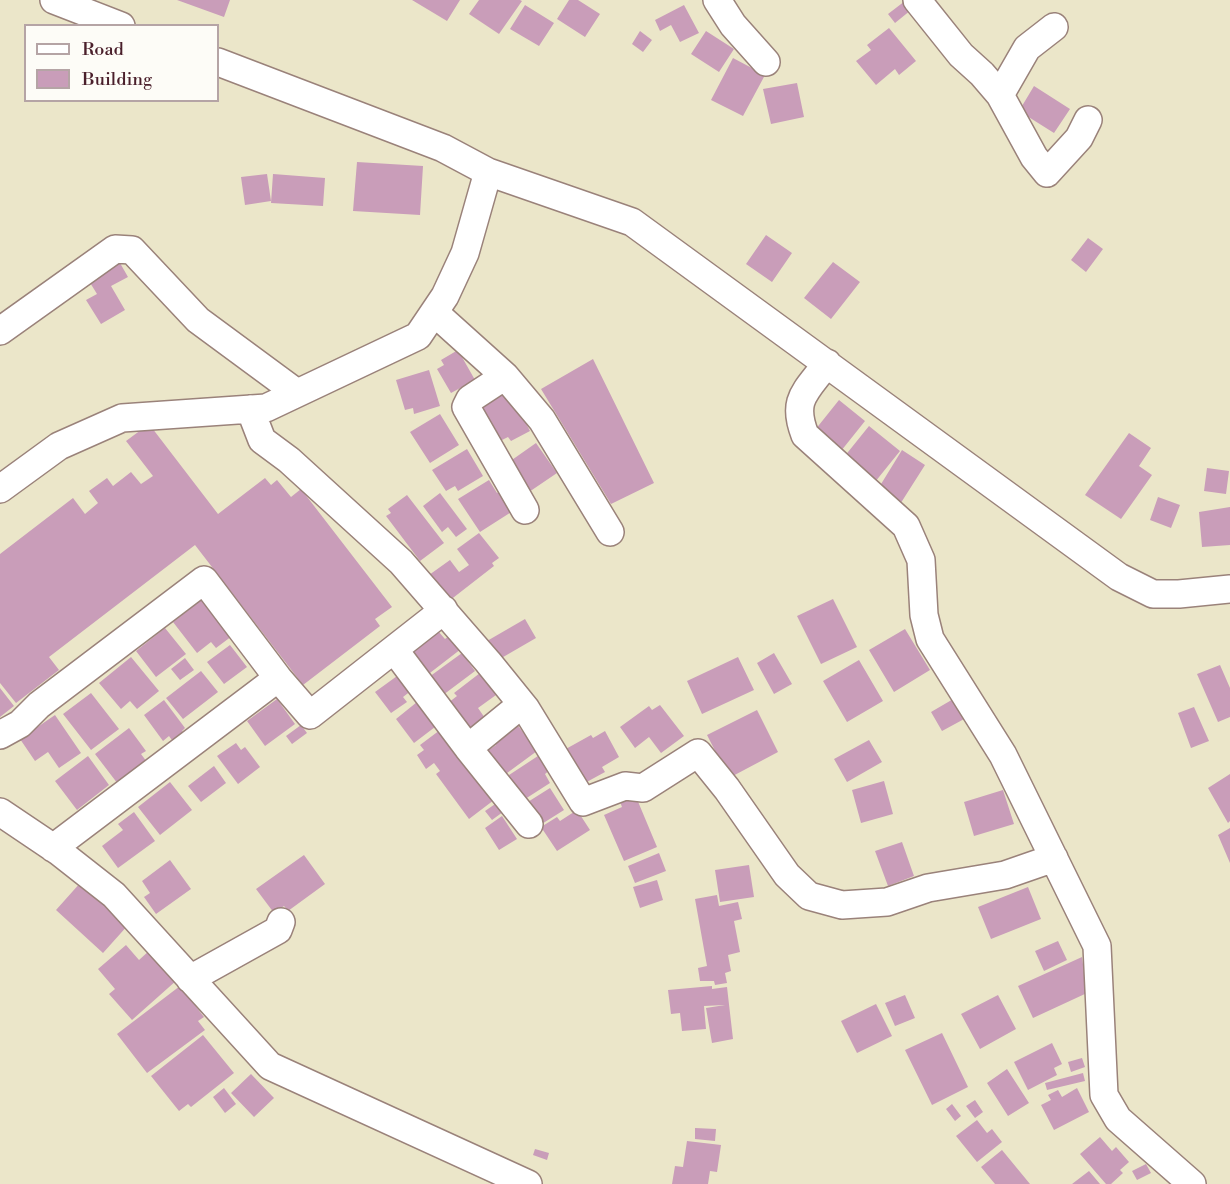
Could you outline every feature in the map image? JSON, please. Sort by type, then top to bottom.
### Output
[{"type":"street","points":[[54,0],[116,24]]},
{"type":"street","points":[[717,0],[733,25],[766,62]]},
{"type":"street","points":[[916,0],[961,55],[1000,95],[1034,157],[1047,173],[1079,138],[1088,120]]},
{"type":"street","points":[[1000,95],[1027,48],[1054,27]]},
{"type":"street","points":[[219,62],[443,148],[488,172],[632,222],[1119,577],[1153,594],[1230,589]]},
{"type":"street","points":[[0,489],[59,446],[122,418],[266,408],[417,336],[435,313],[465,253],[488,172]]},
{"type":"street","points":[[0,331],[115,249],[132,250],[198,320],[297,393]]},
{"type":"street","points":[[435,313],[505,376],[542,420],[610,532]]},
{"type":"street","points":[[827,363],[800,400],[798,416],[805,435],[906,526],[921,560],[924,615],[930,639],[1003,755],[1097,946],[1104,1095],[1118,1119],[1192,1184]]},
{"type":"street","points":[[505,376],[470,399],[466,407],[525,510]]},
{"type":"street","points":[[250,409],[262,440],[289,460],[401,562],[444,610],[522,704],[583,802],[626,786],[643,788],[698,753],[727,789],[787,875],[809,896],[842,905],[887,902],[928,888],[1005,875],[1054,858]]},
{"type":"street","points":[[0,735],[20,724],[39,705],[204,580],[278,678],[310,715],[444,610]]},
{"type":"street","points":[[402,660],[529,824]]},
{"type":"street","points":[[53,848],[278,678]]},
{"type":"street","points":[[468,748],[522,704]]},
{"type":"street","points":[[0,812],[53,848],[114,895],[270,1065],[314,1088],[396,1122],[528,1184]]},
{"type":"street","points":[[190,979],[278,930],[281,922]]},
{"type":"building","points":[[177,0],[230,0],[224,17]]},
{"type":"building","points":[[412,0],[460,0],[447,21]]},
{"type":"building","points":[[479,0],[522,1],[499,34],[469,14]]},
{"type":"building","points":[[569,0],[578,0],[600,14],[585,37],[557,19]]},
{"type":"building","points":[[905,1],[911,10],[895,23],[888,14]]},
{"type":"building","points":[[525,5],[554,23],[539,46],[510,29]]},
{"type":"building","points":[[684,5],[699,33],[680,42],[671,25],[660,31],[655,20]]},
{"type":"building","points":[[889,28],[916,61],[899,75],[895,69],[876,85],[856,61],[871,50],[867,45]]},
{"type":"building","points":[[640,31],[652,40],[643,52],[632,44]]},
{"type":"building","points":[[706,31],[734,49],[719,72],[691,54]]},
{"type":"building","points":[[733,58],[765,75],[743,116],[711,100]]},
{"type":"building","points":[[797,83],[804,117],[771,124],[763,89]]},
{"type":"building","points":[[1034,86],[1070,109],[1054,133],[1019,111]]},
{"type":"building","points":[[357,162],[423,166],[420,215],[353,211]]},
{"type":"building","points":[[267,174],[271,201],[245,205],[241,177]]},
{"type":"building","points":[[273,174],[325,178],[323,206],[271,203]]},
{"type":"building","points":[[766,235],[792,253],[772,282],[746,264]]},
{"type":"building","points":[[1088,238],[1103,249],[1086,272],[1071,260]]},
{"type":"building","points":[[833,262],[860,282],[831,319],[804,298]]},
{"type":"building","points":[[120,263],[128,277],[111,286],[125,310],[101,324],[86,300],[97,294],[89,281]]},
{"type":"building","points":[[458,350],[475,380],[451,393],[437,369],[444,365],[441,360]]},
{"type":"building","points":[[593,359],[654,483],[611,504],[541,389]]},
{"type":"building","points":[[429,370],[440,406],[414,414],[413,408],[405,410],[396,380]]},
{"type":"building","points":[[509,391],[530,431],[511,441],[508,437],[498,442],[480,407]]},
{"type":"building","points":[[839,400],[865,421],[841,451],[815,430]]},
{"type":"building","points":[[440,414],[459,445],[430,463],[410,432]]},
{"type":"building","points":[[149,424],[218,514],[265,478],[271,485],[277,480],[291,497],[301,489],[392,607],[375,619],[380,626],[303,685],[195,545],[49,657],[59,670],[16,703],[0,683],[0,554],[73,498],[85,514],[98,503],[89,491],[107,478],[113,486],[131,472],[141,484],[153,476],[126,441]]},
{"type":"building","points":[[869,426],[900,451],[875,482],[844,457]]},
{"type":"building","points":[[1129,433],[1151,448],[1139,466],[1152,475],[1121,519],[1085,495]]},
{"type":"building","points":[[536,443],[557,473],[529,492],[509,462]]},
{"type":"building","points":[[467,449],[483,476],[458,491],[455,486],[446,491],[432,470]]},
{"type":"building","points":[[902,450],[925,465],[897,509],[878,489]]},
{"type":"building","points":[[1207,468],[1229,471],[1226,494],[1204,491]]},
{"type":"building","points":[[489,480],[497,493],[503,489],[516,509],[480,532],[458,499]]},
{"type":"building","points":[[440,493],[467,529],[456,537],[448,527],[442,532],[423,506]]},
{"type":"building","points":[[407,495],[444,543],[420,561],[386,516],[391,513],[388,509]]},
{"type":"building","points":[[1158,497],[1180,505],[1171,528],[1150,520]]},
{"type":"building","points":[[1230,507],[1230,545],[1202,547],[1199,512]]},
{"type":"building","points":[[479,533],[499,558],[492,563],[494,566],[449,601],[429,575],[450,560],[459,572],[469,565],[457,549]]},
{"type":"building","points":[[203,599],[232,636],[216,648],[211,642],[197,653],[173,622]]},
{"type":"building","points":[[833,599],[857,647],[821,664],[797,616]]},
{"type":"building","points":[[525,619],[536,638],[498,660],[487,641]]},
{"type":"building","points":[[165,628],[186,654],[156,677],[136,651]]},
{"type":"building","points":[[905,629],[930,670],[894,692],[869,650]]},
{"type":"building","points":[[438,631],[445,639],[450,635],[461,649],[426,676],[409,653]]},
{"type":"building","points":[[230,645],[247,667],[224,684],[207,662]]},
{"type":"building","points":[[462,653],[475,671],[439,698],[429,677]]},
{"type":"building","points":[[774,653],[792,684],[774,694],[757,663]]},
{"type":"building","points":[[131,657],[159,691],[137,709],[130,701],[121,709],[99,683]]},
{"type":"building","points":[[738,657],[754,690],[702,714],[687,681]]},
{"type":"building","points":[[185,658],[194,670],[180,680],[171,669]]},
{"type":"building","points":[[859,660],[883,701],[847,722],[823,681]]},
{"type":"building","points":[[1220,665],[1230,688],[1230,717],[1218,722],[1197,674]]},
{"type":"building","points":[[201,671],[218,692],[183,719],[166,698]]},
{"type":"building","points":[[404,671],[416,687],[403,697],[407,702],[391,713],[375,692]]},
{"type":"building","points":[[480,673],[496,695],[478,708],[487,721],[469,733],[448,703],[457,696],[454,693]]},
{"type":"building","points":[[0,688],[14,706],[0,717]]},
{"type":"building","points":[[91,693],[119,729],[91,750],[63,714]]},
{"type":"building","points":[[422,698],[437,717],[431,722],[435,727],[414,743],[396,719]]},
{"type":"building","points":[[955,698],[966,718],[942,731],[931,712]]},
{"type":"building","points":[[277,699],[295,724],[265,746],[247,721]]},
{"type":"building","points":[[164,700],[185,728],[182,731],[185,735],[174,743],[169,736],[163,741],[144,715]]},
{"type":"building","points":[[660,705],[684,736],[661,753],[649,737],[635,748],[620,727],[649,706],[652,710]]},
{"type":"building","points":[[1194,707],[1209,741],[1191,748],[1178,713]]},
{"type":"building","points":[[757,710],[778,752],[729,778],[707,735]]},
{"type":"building","points":[[55,715],[81,753],[59,768],[48,752],[35,761],[20,739]]},
{"type":"building","points":[[516,723],[537,751],[503,776],[486,752],[496,745],[493,740]]},
{"type":"building","points":[[301,725],[307,733],[292,744],[286,736]]},
{"type":"building","points":[[129,728],[146,751],[141,754],[150,766],[121,788],[95,754]]},
{"type":"building","points":[[440,730],[494,800],[469,819],[436,774],[440,771],[434,763],[426,769],[417,755],[424,750],[420,745]]},
{"type":"building","points":[[605,731],[619,757],[602,767],[605,772],[583,784],[564,750],[591,735],[593,738]]},
{"type":"building","points":[[869,740],[882,762],[847,782],[834,759]]},
{"type":"building","points":[[236,743],[241,750],[245,747],[260,767],[238,784],[217,756]]},
{"type":"building","points":[[541,754],[551,769],[545,774],[550,783],[522,801],[506,777]]},
{"type":"building","points":[[88,756],[109,785],[77,810],[55,781]]},
{"type":"building","points":[[214,766],[226,783],[201,802],[188,786]]},
{"type":"building","points":[[1230,774],[1230,821],[1228,823],[1208,788]]},
{"type":"building","points":[[884,781],[893,814],[861,823],[852,790]]},
{"type":"building","points":[[170,782],[192,810],[160,835],[138,807]]},
{"type":"building","points":[[550,788],[564,810],[537,827],[523,805]]},
{"type":"building","points":[[1003,790],[1014,824],[974,836],[964,802]]},
{"type":"building","points":[[634,792],[657,847],[624,861],[604,815],[622,807],[619,799]]},
{"type":"building","points":[[501,800],[507,809],[492,820],[485,811]]},
{"type":"building","points":[[577,810],[590,830],[557,851],[541,827],[557,817],[560,821]]},
{"type":"building","points":[[134,812],[155,841],[118,868],[102,846],[123,830],[118,824]]},
{"type":"building","points":[[502,816],[517,839],[499,850],[485,828]]},
{"type":"building","points":[[1230,828],[1230,863],[1218,835]]},
{"type":"building","points":[[902,842],[914,876],[888,886],[875,851]]},
{"type":"building","points":[[659,853],[666,871],[635,883],[628,866]]},
{"type":"building","points":[[304,855],[325,884],[288,911],[284,906],[274,913],[256,889]]},
{"type":"building","points":[[170,860],[191,889],[156,914],[144,897],[150,893],[142,881]]},
{"type":"building","points":[[749,865],[754,897],[720,902],[715,870]]},
{"type":"building","points":[[657,880],[663,900],[640,908],[633,887]]},
{"type":"building","points":[[81,882],[129,924],[103,953],[56,910]]},
{"type":"building","points":[[1028,887],[1041,919],[991,939],[978,907]]},
{"type":"building","points":[[717,895],[719,906],[738,902],[742,919],[734,921],[740,952],[728,955],[731,971],[725,973],[727,983],[715,985],[714,981],[700,981],[698,968],[707,966],[695,899]]},
{"type":"building","points":[[1058,941],[1067,960],[1044,971],[1035,951]]},
{"type":"building","points":[[126,945],[139,960],[150,950],[177,980],[132,1020],[109,994],[115,989],[98,969]]},
{"type":"building","points":[[1082,957],[1087,993],[1033,1018],[1018,986]]},
{"type":"building","points":[[180,986],[204,1017],[198,1021],[205,1030],[147,1073],[117,1034]]},
{"type":"building","points":[[712,986],[712,989],[727,987],[733,1039],[712,1043],[706,1008],[725,1005],[704,1006],[706,1029],[682,1031],[680,1013],[671,1014],[668,990]]},
{"type":"building","points":[[905,995],[915,1018],[895,1026],[885,1003]]},
{"type":"building","points":[[998,995],[1016,1029],[980,1049],[961,1014]]},
{"type":"building","points":[[876,1004],[892,1036],[857,1053],[841,1021]]},
{"type":"building","points":[[942,1033],[968,1087],[932,1105],[905,1050]]},
{"type":"building","points":[[203,1035],[234,1073],[191,1107],[188,1104],[179,1111],[151,1076]]},
{"type":"building","points":[[1052,1043],[1062,1064],[1054,1068],[1057,1075],[1028,1090],[1014,1062]]},
{"type":"building","points":[[1082,1058],[1085,1067],[1071,1072],[1068,1062]]},
{"type":"building","points":[[1007,1069],[1029,1103],[1008,1116],[987,1083]]},
{"type":"building","points":[[1083,1073],[1085,1081],[1047,1090],[1045,1083]]},
{"type":"building","points":[[251,1074],[274,1098],[254,1117],[231,1093]]},
{"type":"building","points":[[224,1088],[236,1104],[225,1113],[213,1097]]},
{"type":"building","points":[[1077,1088],[1089,1112],[1054,1130],[1041,1105],[1051,1100],[1048,1095],[1058,1090],[1062,1097]]},
{"type":"building","points":[[975,1100],[983,1112],[975,1118],[966,1106]]},
{"type":"building","points":[[952,1104],[961,1116],[955,1121],[946,1109]]},
{"type":"building","points":[[977,1120],[987,1133],[992,1129],[1002,1142],[977,1162],[956,1136]]},
{"type":"building","points":[[695,1128],[716,1129],[715,1141],[695,1139]]},
{"type":"building","points":[[1100,1137],[1112,1151],[1116,1147],[1129,1162],[1120,1170],[1123,1173],[1111,1184],[1106,1184],[1080,1154]]},
{"type":"building","points":[[687,1141],[721,1145],[717,1172],[710,1171],[708,1184],[672,1184],[675,1166],[683,1167]]},
{"type":"building","points":[[535,1149],[549,1153],[547,1160],[533,1155]]},
{"type":"building","points":[[1002,1150],[1030,1184],[995,1184],[981,1167]]},
{"type":"building","points":[[1146,1164],[1151,1173],[1137,1180],[1132,1171]]},
{"type":"building","points":[[1089,1171],[1100,1184],[1072,1184]]}]
